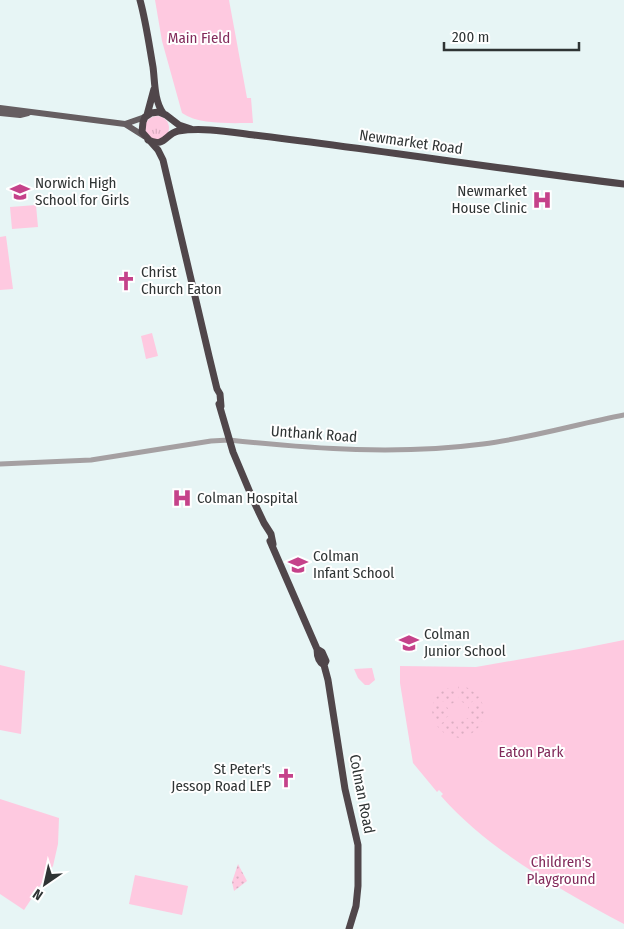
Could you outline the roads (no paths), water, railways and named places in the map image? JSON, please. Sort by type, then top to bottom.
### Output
[{"type":"highway","points":[[140,0],[145,20],[155,88],[160,109],[163,113]]},
{"type":"highway","points":[[155,88],[142,127],[146,138],[158,150],[163,160]]},
{"type":"highway","points":[[146,116],[155,112],[163,113]]},
{"type":"highway","name":"Newmarket Road","points":[[163,113],[179,125],[194,130]]},
{"type":"highway","points":[[163,160],[172,127],[170,119]]},
{"type":"highway","name":"Newmarket Road","points":[[146,138],[157,143],[178,132],[194,130],[303,140],[624,184]]},
{"type":"highway","name":"Colman Road","points":[[163,160],[217,389],[216,392],[229,440],[265,524],[266,532],[273,544],[317,649],[321,664],[324,665],[328,680],[346,794],[358,845],[356,906],[349,929]]},
{"type":"main road","points":[[0,108],[126,124],[146,116]]},
{"type":"main road","points":[[0,113],[20,115],[29,113]]},
{"type":"main road","points":[[126,124],[146,138]]},
{"type":"street","name":"Unthank Road","points":[[0,464],[91,460],[211,441],[229,440],[361,450],[446,448],[503,441],[624,415]]},
{"type":"place","name":"Norwich High School for Girls","points":[[20,192]]},
{"type":"place","name":"Newmarket House Clinic","points":[[542,200]]},
{"type":"place","name":"Christ Church Eaton","points":[[126,281]]},
{"type":"place","name":"Colman Hospital","points":[[182,498]]},
{"type":"place","name":"Colman Infant School","points":[[298,565]]},
{"type":"place","name":"Colman Junior School","points":[[409,643]]},
{"type":"place","name":"St Peter's Jessop Road LEP","points":[[286,778]]},
{"type":"park label","name":"Main Field","points":[[199,38]]},
{"type":"park label","name":"Eaton Park","points":[[531,752]]},
{"type":"park label","name":"Children's Playground","points":[[561,870]]}]
